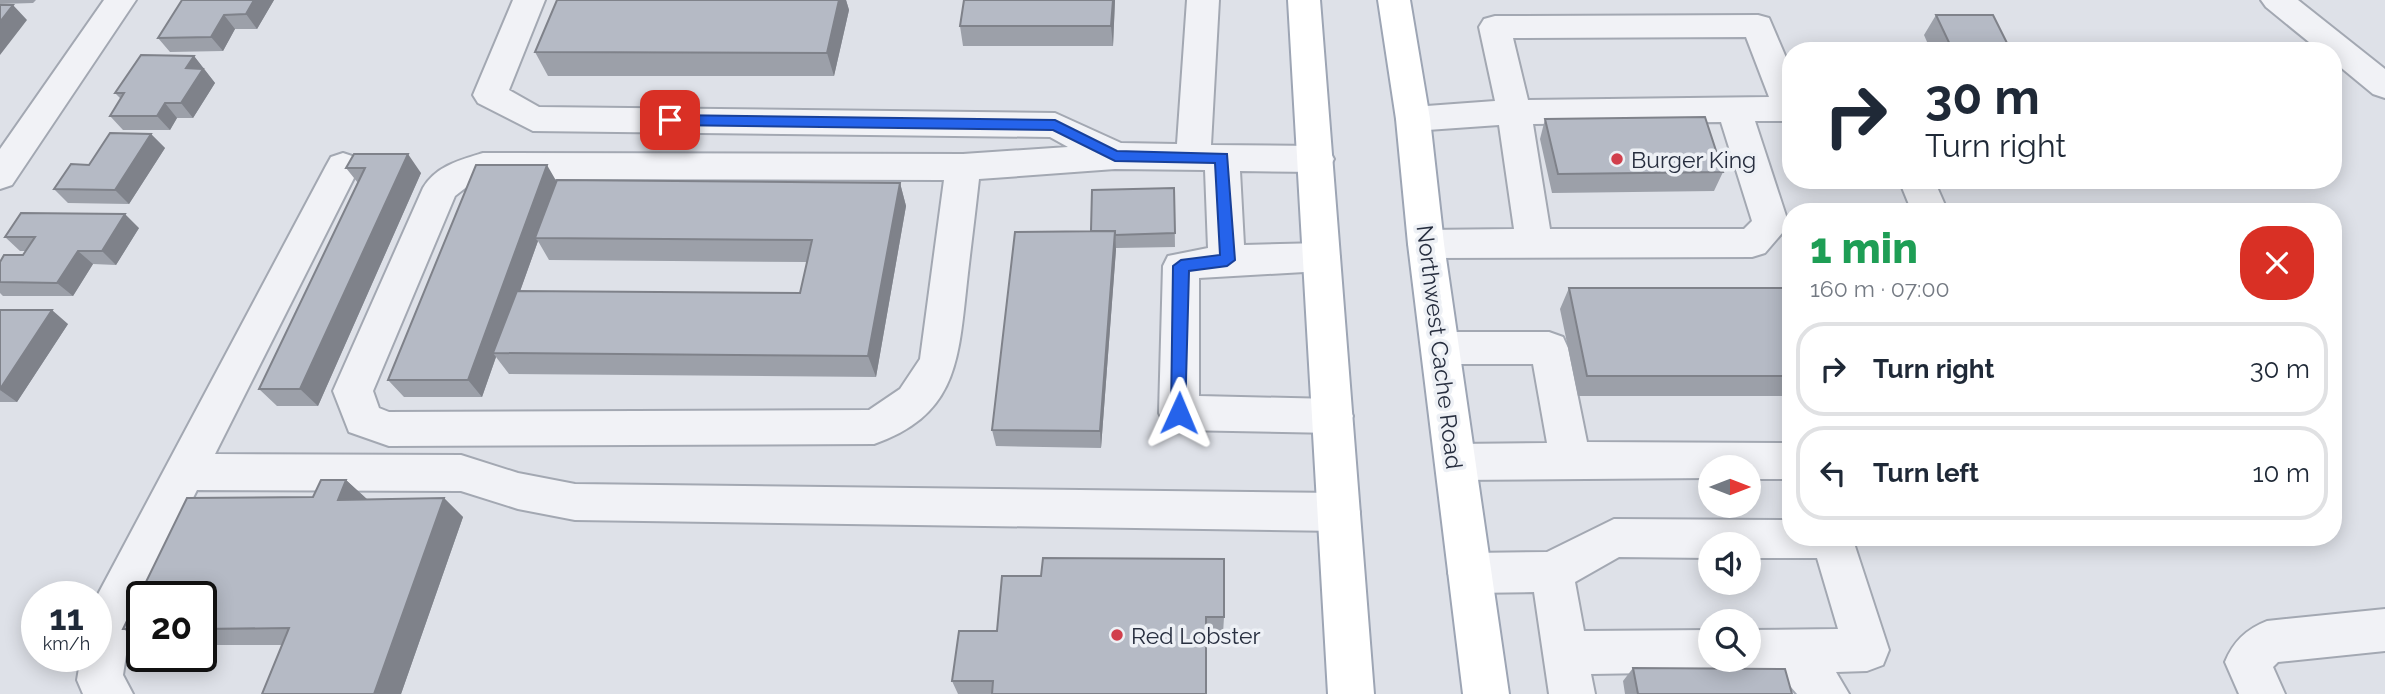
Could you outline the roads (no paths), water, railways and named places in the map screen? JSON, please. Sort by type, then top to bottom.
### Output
[{"type":"main road","points":[[1304,0],[1317,159],[1351,694]]},
{"type":"main road","name":"Northwest Cache Road","points":[[1394,0],[1413,119],[1426,244],[1486,694]]},
{"type":"street","points":[[0,176],[120,0]]},
{"type":"street","points":[[529,0],[490,94],[533,119],[1055,125],[1115,156]]},
{"type":"street","points":[[1203,0],[1208,158],[1227,260]]},
{"type":"street","points":[[2277,0],[2330,42]]},
{"type":"street","points":[[1534,243],[1514,112],[1495,27],[1529,13],[1753,13],[1782,88]]},
{"type":"street","points":[[2342,52],[2385,86]]},
{"type":"street","points":[[1413,119],[1514,112],[1782,109]]},
{"type":"street","points":[[1426,244],[1752,243],[1771,225],[1735,111]]},
{"type":"street","points":[[962,167],[939,359],[928,387],[907,408],[874,427],[389,429],[363,420],[353,391],[441,188],[461,173],[483,166],[962,167],[1115,156],[1317,159]]},
{"type":"street","points":[[110,694],[100,680],[109,618],[344,166]]},
{"type":"street","points":[[1322,257],[1227,260],[1181,266],[1179,413],[1333,416]]},
{"type":"street","points":[[1440,348],[1549,348],[1570,460]]},
{"type":"street","points":[[1455,463],[1570,460],[1782,461]]},
{"type":"street","points":[[184,472],[461,474],[517,491],[575,502],[1339,512]]},
{"type":"street","points":[[1470,573],[1552,572],[1614,538],[1782,539]]},
{"type":"street","points":[[1768,650],[1867,650],[1834,546]]},
{"type":"street","points":[[1552,572],[1568,674],[1698,653]]},
{"type":"street","points":[[2259,688],[2247,662],[2267,642],[2385,630]]},
{"type":"street","points":[[1768,650],[1826,694]]},
{"type":"place","name":"Burger King","points":[[1617,159]]},
{"type":"place","name":"Red Lobster","points":[[1117,635]]}]
